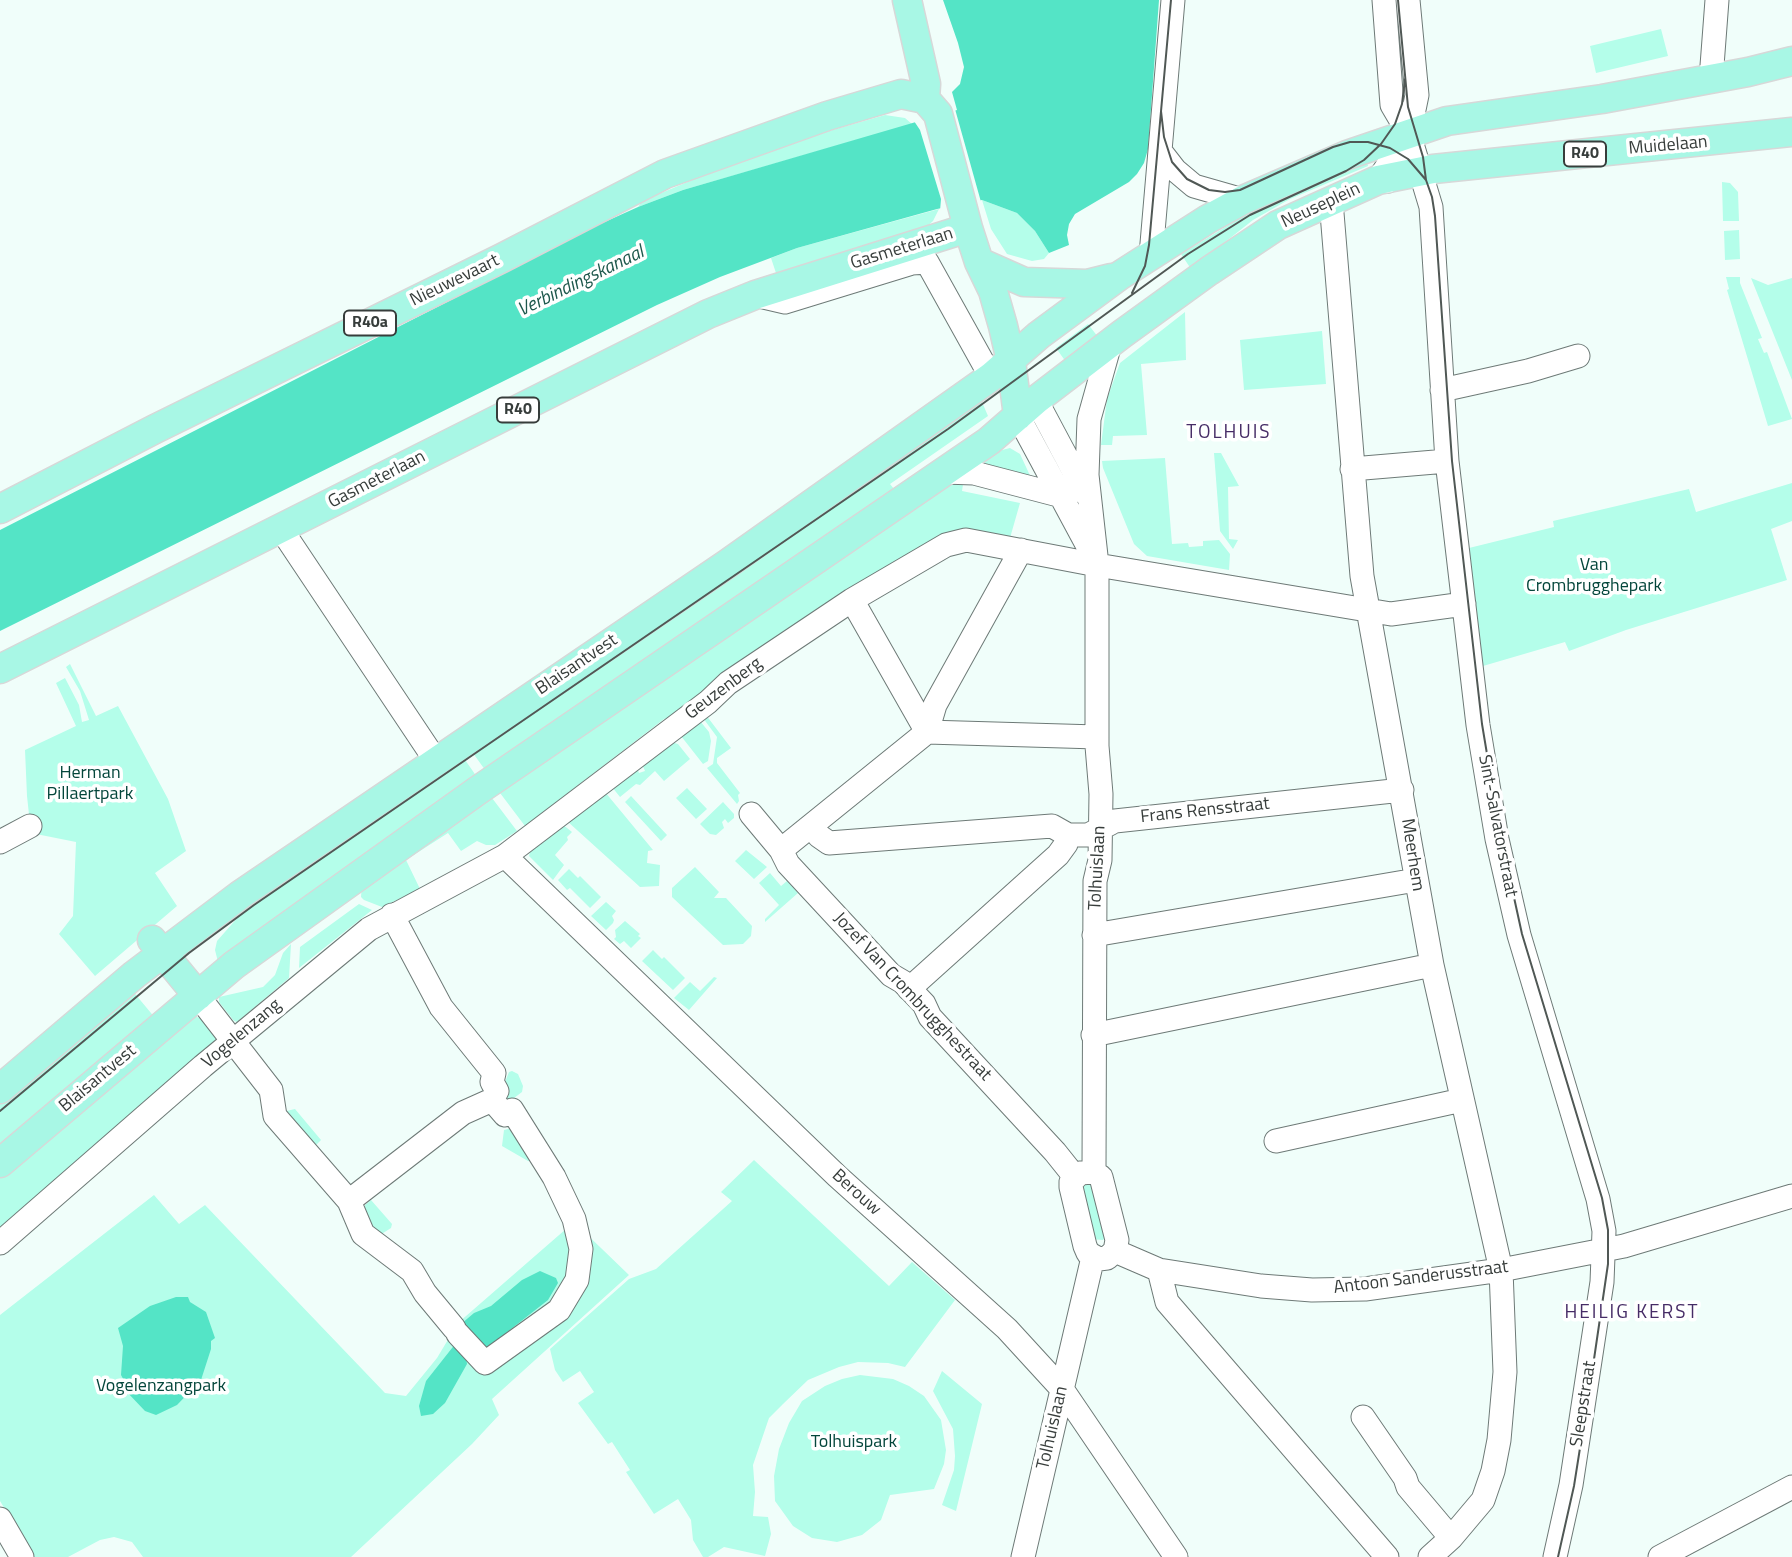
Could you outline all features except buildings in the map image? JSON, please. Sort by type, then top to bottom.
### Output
[{"type":"main road","points":[[907,0],[932,107],[979,262],[993,291],[1001,369],[1027,408]]},
{"type":"main road","points":[[1409,134],[1447,121],[1602,99],[1792,61]]},
{"type":"main road","name":"Nieuwevaart","points":[[0,509],[665,174],[827,116],[901,94],[932,107]]},
{"type":"main road","name":"Muidelaan","points":[[1378,180],[1422,179],[1792,132]]},
{"type":"main road","name":"Neuseplein","points":[[1001,369],[1039,335],[1119,276],[1208,219],[1356,150],[1409,134]]},
{"type":"main road","name":"Neuseplein","points":[[1027,408],[1209,271],[1268,231],[1378,180]]},
{"type":"main road","name":"Gasmeterlaan","points":[[0,669],[686,325],[755,295],[965,217]]},
{"type":"main road","name":"Neuseplein","points":[[979,262],[1024,282],[1087,284],[1119,276]]},
{"type":"main road","name":"Blaisantvest","points":[[3,1078],[157,946],[240,895],[727,564],[1001,369]]},
{"type":"main road","name":"Blaisantvest","points":[[0,1163],[234,965],[379,860],[989,441],[1027,408]]},
{"type":"main road","points":[[157,946],[198,996]]},
{"type":"street","points":[[1151,255],[1173,0]]},
{"type":"street","points":[[1384,0],[1392,105],[1409,134]]},
{"type":"street","points":[[1408,0],[1417,95],[1409,134]]},
{"type":"street","points":[[1711,79],[1717,0]]},
{"type":"street","name":"Sint-Salvatorstraat","points":[[1409,134],[1431,211],[1447,461],[1478,725],[1504,873],[1519,935],[1598,1199],[1605,1250]]},
{"type":"street","name":"Neuseplein","points":[[1378,180],[1409,134]]},
{"type":"street","points":[[1161,152],[1175,170],[1194,186],[1243,201]]},
{"type":"street","name":"Meerhem","points":[[1331,201],[1362,576],[1432,965],[1501,1270],[1506,1372],[1493,1471],[1483,1500],[1451,1538],[1430,1557]]},
{"type":"street","name":"Gasmeterlaan","points":[[755,295],[785,302],[912,263],[927,262],[1001,369]]},
{"type":"street","points":[[1097,565],[1087,475],[1089,419],[1110,344]]},
{"type":"street","points":[[1443,390],[1528,371],[1578,356]]},
{"type":"street","points":[[1027,408],[1090,503]]},
{"type":"street","points":[[1027,408],[1062,496],[1097,565]]},
{"type":"street","points":[[1352,469],[1447,461]]},
{"type":"street","points":[[943,472],[974,474],[1062,496]]},
{"type":"street","points":[[281,528],[436,761]]},
{"type":"street","name":"Geuzenberg","points":[[505,856],[708,702],[728,683],[852,600],[956,541],[966,540],[1021,550]]},
{"type":"street","points":[[781,850],[927,732],[936,705],[1021,550],[1391,614],[1464,604]]},
{"type":"street","name":"Tolhuislaan","points":[[1084,1175],[1094,1035],[1094,935],[1101,829],[1097,737],[1097,565]]},
{"type":"street","points":[[852,600],[927,732]]},
{"type":"street","points":[[927,732],[1097,737]]},
{"type":"street","name":"Frans Rensstraat","points":[[811,826],[829,843],[1052,826],[1068,835],[1088,835],[1115,821],[1402,790]]},
{"type":"street","name":"Jozef Van Crombrugghestraat","points":[[751,814],[781,850],[788,864],[891,975],[924,1004],[930,1017],[1055,1152],[1084,1175]]},
{"type":"street","points":[[0,842],[30,826]]},
{"type":"street","points":[[909,989],[1058,855],[1066,844],[1068,835]]},
{"type":"street","name":"Vogelenzang","points":[[0,1243],[233,1041],[369,929],[505,856]]},
{"type":"street","name":"Berouw","points":[[505,856],[837,1176],[1007,1329],[1062,1389],[1176,1557]]},
{"type":"street","points":[[1094,935],[1416,880]]},
{"type":"street","points":[[349,1200],[463,1113],[492,1100],[497,1091],[492,1082],[494,1073],[441,1007],[392,915]]},
{"type":"street","points":[[1094,1035],[1432,965]]},
{"type":"street","points":[[198,996],[271,1090],[275,1116],[349,1200],[363,1234],[412,1270],[425,1293],[485,1363],[559,1310],[576,1280],[581,1249],[574,1219],[554,1177],[512,1110],[505,1115],[492,1100]]},
{"type":"street","points":[[1276,1141],[1462,1100]]},
{"type":"street","name":"Tolhuislaan","points":[[1023,1557],[1062,1389],[1104,1254],[1116,1235],[1101,1177],[1084,1175],[1071,1182],[1071,1187],[1085,1246],[1104,1254]]},
{"type":"street","name":"Antoon Sanderusstraat","points":[[1104,1254],[1159,1270],[1261,1286],[1312,1290],[1365,1289],[1501,1270],[1605,1250],[1792,1196]]},
{"type":"street","name":"Sleepstraat","points":[[1555,1557],[1571,1485],[1605,1250]]},
{"type":"street","points":[[1159,1270],[1167,1302],[1387,1557]]},
{"type":"street","points":[[1363,1417],[1405,1478],[1408,1487],[1451,1538]]},
{"type":"street","points":[[1660,1557],[1792,1487]]},
{"type":"street","points":[[0,1519],[22,1557]]},
{"type":"green space","points":[[1661,29],[1668,56],[1596,73],[1590,46]]},
{"type":"green space","points":[[885,115],[905,118],[912,124],[683,190],[638,207],[642,201],[714,171],[829,131]]},
{"type":"green space","points":[[1366,159],[1368,166],[1290,199],[1253,220],[1191,269],[1181,254],[1250,212]]},
{"type":"green space","points":[[1722,182],[1730,183],[1738,192],[1739,221],[1723,221]]},
{"type":"green space","points":[[982,200],[1017,213],[1035,231],[1049,253],[1044,259],[1032,261],[1007,254],[991,229]]},
{"type":"green space","points":[[939,209],[933,221],[923,230],[777,276],[771,258],[797,248]]},
{"type":"green space","points":[[1739,230],[1740,259],[1725,260],[1724,231]]},
{"type":"green space","points":[[1726,277],[1740,277],[1762,338],[1758,339],[1764,353],[1767,352],[1792,419],[1768,426],[1727,290]]},
{"type":"green space","points":[[1751,278],[1768,285],[1792,278],[1792,380]]},
{"type":"green space","points":[[1185,312],[1186,360],[1141,364],[1147,435],[1113,436],[1112,445],[1101,445],[1107,399],[1120,363]]},
{"type":"green space","points":[[1088,324],[1098,337],[1066,362],[1056,348]]},
{"type":"green space","points":[[1322,331],[1326,384],[1244,390],[1240,340]]},
{"type":"green space","points":[[982,402],[988,416],[890,484],[894,489],[488,774],[470,749]]},
{"type":"green space","points":[[1010,448],[1020,454],[1033,482],[974,468],[1002,450]]},
{"type":"green space","points":[[1214,453],[1221,453],[1239,486],[1228,487],[1229,539],[1238,540],[1233,549],[1220,531]]},
{"type":"green space","points":[[1165,458],[1172,544],[1203,546],[1203,541],[1219,540],[1230,554],[1229,570],[1147,556],[1134,544],[1102,461]]},
{"type":"green space","points":[[964,478],[962,491],[1020,503],[1010,538],[966,532],[678,715],[664,719],[525,826],[497,789],[886,523],[894,523],[956,479]]},
{"type":"green space","name":"Van Crombrugghepark","points":[[1792,483],[1792,521],[1771,529],[1787,580],[1626,630],[1569,651],[1565,642],[1483,666],[1469,548],[1554,527],[1553,521],[1689,489],[1696,512]]},
{"type":"green space","name":"Herman Pillaertpark","points":[[70,664],[96,716],[118,706],[168,799],[186,851],[155,873],[177,906],[95,976],[59,934],[73,916],[76,842],[31,833],[27,796],[25,750],[76,726],[56,683],[65,678],[79,705],[82,722],[89,720],[80,691],[66,667]]},
{"type":"green space","points":[[706,715],[731,748],[717,758],[717,763],[740,793],[737,804],[707,768],[713,764],[717,737],[703,718]]},
{"type":"green space","points":[[700,721],[709,732],[711,741],[708,761],[703,764],[681,736]]},
{"type":"green space","points":[[671,742],[678,744],[690,759],[664,781],[655,771],[640,785],[636,784],[620,797],[612,787],[637,768],[639,773],[645,771],[642,764]]},
{"type":"green space","points":[[461,754],[479,780],[218,962],[215,950],[217,941],[239,916]]},
{"type":"green space","points":[[687,788],[707,809],[696,819],[676,798]]},
{"type":"green space","points":[[605,792],[653,850],[648,851],[647,863],[660,865],[659,886],[640,887],[567,821]]},
{"type":"green space","points":[[489,794],[517,831],[495,845],[477,841],[461,851],[448,833],[406,860],[420,889],[382,907],[361,897],[362,883]]},
{"type":"green space","points":[[631,796],[667,835],[661,841],[625,802]]},
{"type":"green space","points":[[723,802],[734,814],[734,818],[728,823],[725,819],[722,822],[724,828],[716,835],[710,834],[700,824]]},
{"type":"green space","points":[[562,824],[572,832],[555,855],[564,865],[553,880],[529,856],[532,845]]},
{"type":"green space","points":[[746,850],[767,867],[754,879],[735,861]]},
{"type":"green space","points":[[695,867],[719,892],[714,898],[726,898],[752,926],[751,936],[743,944],[723,945],[672,897],[672,888]]},
{"type":"green space","points":[[569,869],[601,897],[590,908],[558,880]]},
{"type":"green space","points":[[770,873],[781,886],[787,881],[798,893],[765,922],[779,905],[759,883]]},
{"type":"green space","points":[[606,902],[616,911],[612,916],[613,923],[606,930],[591,916]]},
{"type":"green space","points":[[359,904],[372,910],[299,968],[300,947]]},
{"type":"green space","points":[[625,921],[641,938],[631,948],[624,941],[620,944],[614,939],[615,930]]},
{"type":"green space","points":[[291,944],[289,978],[237,1022],[234,1021],[219,1002],[219,997],[263,987],[275,975],[283,953]]},
{"type":"green space","points":[[653,950],[685,978],[673,990],[642,961]]},
{"type":"green space","points":[[714,977],[717,978],[689,1010],[674,998],[690,982],[700,991]]},
{"type":"green space","points":[[131,989],[156,1019],[0,1152],[0,1102]]},
{"type":"green space","points":[[193,1016],[200,1018],[215,1036],[216,1042],[0,1234],[0,1175]]},
{"type":"green space","points":[[509,1072],[518,1074],[523,1086],[522,1092],[510,1101],[505,1096],[505,1082]]},
{"type":"green space","points":[[295,1109],[321,1140],[311,1150],[282,1112]]},
{"type":"green space","points":[[512,1128],[533,1161],[528,1161],[502,1146],[504,1130]]},
{"type":"green space","points":[[754,1160],[889,1286],[912,1262],[955,1300],[905,1367],[888,1363],[858,1362],[839,1367],[808,1380],[769,1418],[753,1465],[753,1516],[768,1517],[771,1534],[765,1556],[724,1547],[708,1557],[703,1557],[693,1540],[691,1520],[678,1499],[654,1514],[626,1472],[630,1470],[612,1442],[608,1444],[578,1403],[594,1392],[580,1371],[563,1382],[555,1370],[550,1349],[629,1279],[656,1269],[732,1201],[721,1192]]},
{"type":"green space","points":[[1081,1181],[1093,1181],[1108,1232],[1103,1240],[1090,1239]]},
{"type":"green space","name":"Vogelenzangpark","points":[[154,1195],[179,1224],[205,1205],[385,1393],[406,1396],[437,1358],[458,1323],[574,1222],[629,1275],[492,1399],[499,1415],[472,1444],[351,1557],[143,1557],[132,1542],[114,1537],[100,1540],[68,1557],[34,1557],[0,1501],[0,1315]]},
{"type":"green space","points":[[371,1200],[392,1224],[391,1228],[380,1235],[376,1235],[365,1215],[365,1205]]},
{"type":"green space","points":[[942,1371],[982,1404],[956,1511],[942,1505],[954,1470],[955,1456],[953,1429],[933,1391]]},
{"type":"green space","name":"Tolhuispark","points":[[860,1375],[893,1379],[924,1396],[941,1420],[946,1450],[944,1464],[934,1489],[890,1495],[881,1520],[862,1535],[837,1542],[812,1538],[793,1526],[775,1501],[774,1476],[779,1449],[789,1423],[802,1401],[825,1386]]},
{"type":"water","name":"Verbindingskanaal","points":[[943,0],[1159,0],[1148,149],[1144,163],[1129,182],[1075,214],[1069,224],[1069,245],[1049,253],[1035,231],[1017,213],[982,200],[937,209],[797,248],[720,277],[657,305],[0,631],[0,530],[638,207],[683,190],[957,110],[952,92],[960,84],[964,67]]},
{"type":"water","points":[[540,1271],[556,1278],[558,1283],[548,1300],[506,1333],[503,1341],[494,1349],[466,1356],[467,1364],[445,1403],[433,1414],[421,1416],[419,1406],[426,1381],[456,1343],[461,1324],[474,1313],[491,1306],[522,1280]]},
{"type":"water","points":[[176,1297],[188,1297],[190,1302],[206,1312],[215,1338],[211,1341],[201,1380],[177,1405],[156,1415],[145,1411],[126,1391],[127,1386],[121,1375],[123,1346],[118,1328],[150,1306]]},
{"type":"pier","points":[[955,109],[981,202],[940,211],[941,199],[920,130],[914,121]]},
{"type":"tram line","points":[[1132,293],[1145,266],[1149,245],[1171,0]]},
{"type":"tram line","points":[[1398,0],[1408,107],[1423,157],[1426,180]]},
{"type":"tram line","points":[[0,1111],[189,953],[254,905],[948,429],[1188,254],[1250,215],[1364,160],[1381,144],[1395,124],[1402,104],[1405,79]]},
{"type":"tram line","points":[[1161,111],[1164,137],[1172,162],[1187,179],[1209,190],[1240,190],[1333,147],[1350,142],[1368,142],[1390,148],[1408,159],[1426,180],[1432,197],[1452,461],[1482,724],[1501,838],[1522,934],[1602,1198],[1608,1230],[1608,1264],[1593,1366],[1574,1486],[1558,1557]]},
{"type":"district","name":"TOLHUIS","points":[[1229,433]]},
{"type":"district","name":"HEILIG KERST","points":[[1632,1313]]}]
